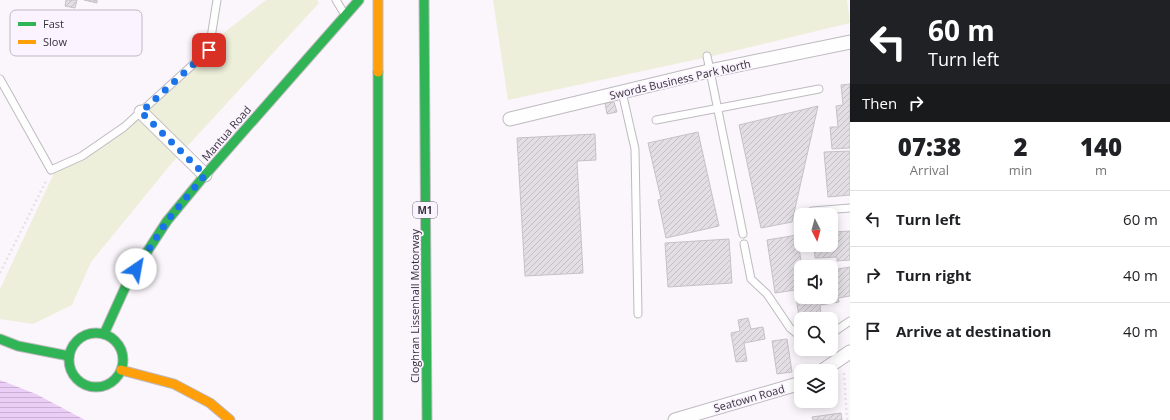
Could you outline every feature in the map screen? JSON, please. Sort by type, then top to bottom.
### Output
[{"type":"main road","points":[[378,0],[378,420]]},
{"type":"main road","name":"Cloghran Lissenhall Motorway","points":[[424,0],[427,420]]},
{"type":"main road","name":"Mantua Road","points":[[104,334],[128,280],[167,221],[356,1]]},
{"type":"main road","points":[[94,333],[104,334],[112,338],[118,344],[122,352],[123,361],[121,370],[110,383],[93,387],[78,380],[72,373],[69,356],[72,347],[78,340],[86,335],[94,333]]},
{"type":"main road","points":[[0,339],[18,346],[69,356]]},
{"type":"main road","points":[[121,370],[174,384],[210,403],[230,420]]},
{"type":"street","name":"Swords Business Park North","points":[[510,118],[709,71],[850,42]]},
{"type":"street","points":[[141,112],[205,175]]},
{"type":"street","points":[[832,364],[850,352]]},
{"type":"street","name":"Seatown Road","points":[[674,420],[794,385]]},
{"type":"lane","points":[[0,79],[51,170],[82,156],[124,127],[209,50],[217,0]]},
{"type":"lane","points":[[336,0],[345,15]]},
{"type":"lane","points":[[706,56],[743,234]]},
{"type":"lane","points":[[656,120],[820,89]]},
{"type":"lane","points":[[622,92],[636,149],[638,314]]},
{"type":"lane","points":[[838,209],[850,208]]},
{"type":"lane","points":[[744,244],[751,279],[767,294],[790,328],[794,331]]},
{"type":"lane","points":[[838,329],[850,321]]},
{"type":"path","points":[[0,273],[51,170]]},
{"type":"path","points":[[838,360],[844,368],[847,420]]},
{"type":"green space","points":[[266,0],[317,0],[319,3],[171,164],[91,262],[72,305],[33,324],[0,319],[0,289],[55,171],[132,121],[216,39]]},
{"type":"green space","points":[[493,0],[847,0],[850,23],[717,55],[508,100]]},
{"type":"shaded area","points":[[0,380],[36,394],[85,420],[0,420]]},
{"type":"building","points":[[66,0],[77,0],[75,8],[65,6]]},
{"type":"building","points":[[84,0],[97,0],[97,3]]},
{"type":"building","points":[[850,84],[850,148],[832,149],[830,127],[838,127],[836,106],[843,105],[841,85]]},
{"type":"building","points":[[614,102],[617,112],[607,114],[605,103]]},
{"type":"building","points":[[818,106],[792,222],[761,228],[739,125]]},
{"type":"building","points":[[698,132],[719,226],[666,238],[658,200],[661,199],[648,143]]},
{"type":"building","points":[[595,134],[596,160],[577,161],[583,273],[525,276],[517,138]]},
{"type":"building","points":[[850,151],[850,195],[828,197],[824,152]]},
{"type":"building","points":[[850,231],[850,260],[838,261],[837,257],[815,258],[815,252],[838,252],[838,232]]},
{"type":"building","points":[[794,236],[794,252],[800,252],[801,260],[794,260],[794,290],[775,293],[767,240]]},
{"type":"building","points":[[729,239],[732,283],[668,287],[665,243]]},
{"type":"building","points":[[850,267],[850,296],[838,298],[838,269]]},
{"type":"building","points":[[797,304],[826,304],[820,305],[821,312],[798,312]]},
{"type":"building","points":[[748,318],[751,329],[763,327],[765,339],[744,343],[747,361],[736,362],[731,333],[740,331],[738,320]]},
{"type":"building","points":[[787,339],[792,372],[777,374],[772,341]]},
{"type":"building","points":[[841,413],[842,420],[813,420],[812,417]]},
{"type":"traffic: fast","points":[[104,334],[128,281],[167,221],[205,175],[359,0]]},
{"type":"traffic: fast","points":[[424,0],[427,420]]},
{"type":"traffic: fast","points":[[378,72],[378,420]]},
{"type":"traffic: fast","points":[[96,333],[106,335],[115,341],[121,350],[123,360],[121,370],[115,379],[106,385],[96,387],[86,385],[77,379],[71,370],[69,360],[71,350],[77,341],[86,335],[96,333]]},
{"type":"traffic: fast","points":[[0,339],[18,346],[69,356]]},
{"type":"traffic: slow","points":[[378,0],[378,72]]},
{"type":"traffic: slow","points":[[121,370],[174,384],[210,403],[230,420]]},
{"type":"route","points":[[136,269],[167,221],[205,175],[141,112],[209,50]]}]
